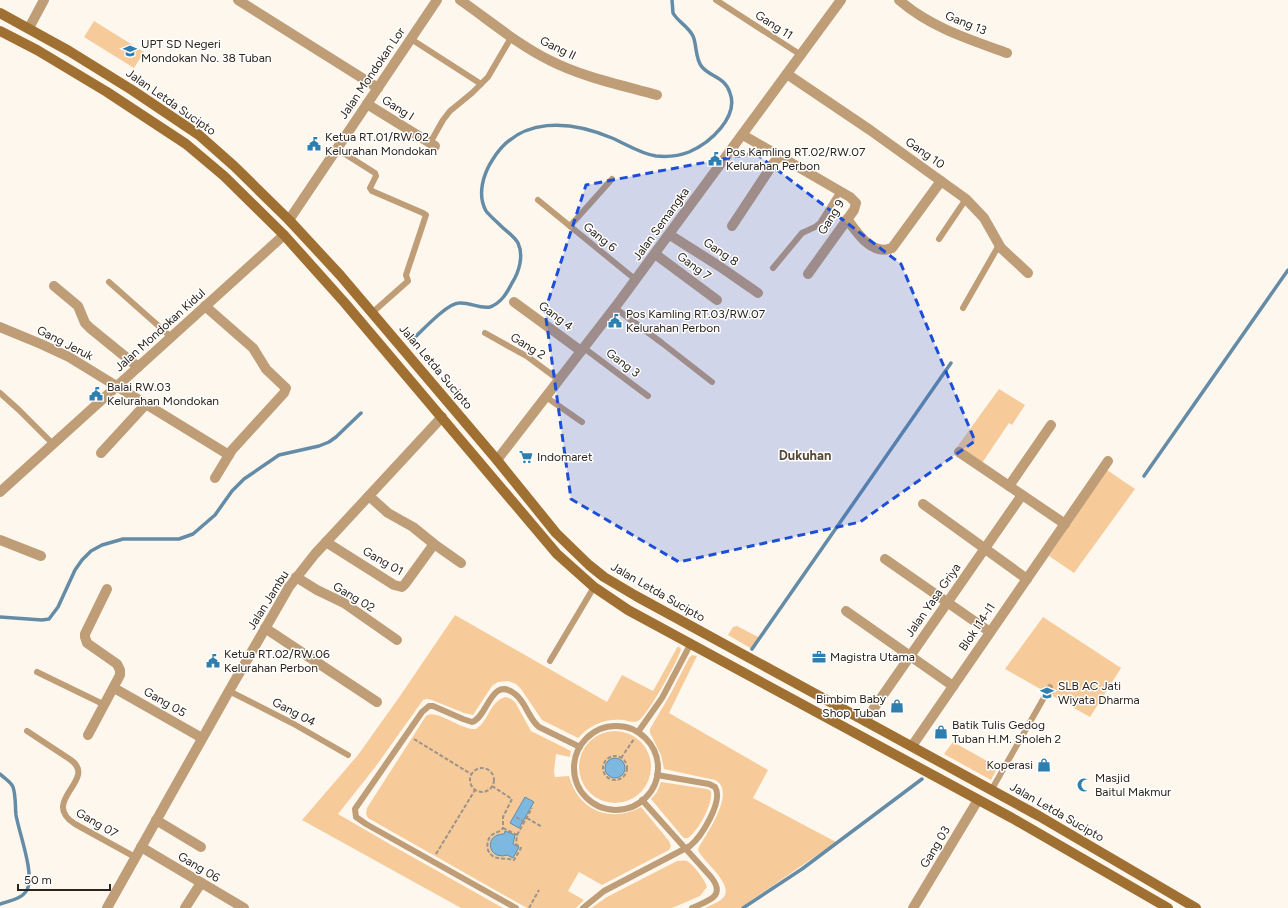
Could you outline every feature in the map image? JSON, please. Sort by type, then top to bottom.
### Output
[{"type":"main road","name":"Jalan Letda Sucipto","points":[[0,13],[29,28],[132,90],[199,135],[219,152],[289,220],[373,312],[504,468],[556,533],[589,565],[619,586],[697,630],[992,789],[1196,908]]},
{"type":"main road","points":[[0,31],[50,58],[107,92],[186,144],[224,176],[284,235],[370,332],[557,554],[594,587],[628,610],[978,800],[1168,908]]},
{"type":"main road","points":[[210,164],[219,152]]},
{"type":"main road","points":[[370,332],[381,322]]},
{"type":"main road","points":[[492,477],[504,468]]},
{"type":"main road","points":[[690,644],[697,630]]},
{"type":"main road","points":[[932,775],[940,762]]},
{"type":"street","points":[[29,28],[44,0]]},
{"type":"street","points":[[238,0],[378,88]]},
{"type":"street","name":"Jalan Mondokan Lor","points":[[289,220],[437,0]]},
{"type":"street","name":"Gang II","points":[[460,0],[540,55],[562,66],[657,95]]},
{"type":"street","name":"Jalan Semangka","points":[[497,460],[636,280],[841,0]]},
{"type":"street","name":"Gang 13","points":[[899,0],[920,16],[941,28],[1007,53]]},
{"type":"street","name":"Gang 10","points":[[787,74],[851,116],[966,199],[984,218],[999,245],[1008,256],[1028,273]]},
{"type":"street","name":"Gang I","points":[[367,104],[432,144]]},
{"type":"street","name":"Gang 9","points":[[743,135],[840,191],[853,199],[856,203],[847,220],[808,274]]},
{"type":"street","points":[[732,226],[779,156]]},
{"type":"street","points":[[847,220],[868,244],[880,250],[892,248],[941,181]]},
{"type":"street","name":"Gang 8","points":[[670,234],[758,293]]},
{"type":"street","name":"Jalan Mondokan Kidul","points":[[0,492],[284,235]]},
{"type":"street","name":"Gang 7","points":[[655,254],[717,300]]},
{"type":"street","points":[[54,286],[78,306],[85,323],[90,328],[138,367]]},
{"type":"street","name":"Gang 4","points":[[514,302],[583,349]]},
{"type":"street","points":[[205,306],[253,348],[266,369],[286,388],[284,393],[229,455],[215,478]]},
{"type":"street","name":"Gang Jeruk","points":[[0,327],[59,351],[229,455]]},
{"type":"street","points":[[101,453],[146,404]]},
{"type":"street","name":"Jalan Jambu","points":[[107,908],[202,738],[296,577],[326,542],[442,417]]},
{"type":"street","points":[[1009,486],[1051,425]]},
{"type":"street","points":[[959,452],[1065,524]]},
{"type":"street","name":"Blok I14-I1","points":[[912,746],[1108,461]]},
{"type":"street","name":"Jalan Yasa Griya","points":[[865,720],[1022,495]]},
{"type":"street","points":[[368,496],[388,513],[413,528],[461,563]]},
{"type":"street","points":[[923,504],[1027,579]]},
{"type":"street","points":[[0,540],[41,556]]},
{"type":"street","name":"Gang 01","points":[[326,542],[394,585],[402,587],[434,544]]},
{"type":"street","points":[[885,559],[990,632]]},
{"type":"street","name":"Gang 02","points":[[296,577],[317,590],[344,603],[396,640]]},
{"type":"street","points":[[88,735],[120,675],[119,666],[87,643],[85,638],[87,629],[107,589]]},
{"type":"street","points":[[846,611],[953,686]]},
{"type":"street","points":[[265,628],[377,702]]},
{"type":"street","name":"Gang 05","points":[[114,688],[202,738]]},
{"type":"street","name":"Gang 03","points":[[913,908],[978,800]]},
{"type":"street","points":[[156,820],[201,847]]},
{"type":"street","name":"Gang 06","points":[[141,847],[244,908]]},
{"type":"street","points":[[185,908],[201,883]]},
{"type":"lane","name":"Gang 11","points":[[716,0],[766,34],[801,55]]},
{"type":"lane","points":[[432,144],[446,116],[481,84],[492,71],[512,36]]},
{"type":"lane","points":[[411,39],[481,84]]},
{"type":"lane","points":[[337,149],[375,173],[376,177],[370,188],[372,191],[423,213],[426,216],[406,275],[408,282],[373,312]]},
{"type":"lane","name":"Gang 6","points":[[570,226],[612,179]]},
{"type":"lane","points":[[773,268],[802,233],[816,228],[840,191]]},
{"type":"lane","points":[[939,239],[966,199]]},
{"type":"lane","name":"Gang 6","points":[[538,200],[636,280]]},
{"type":"lane","points":[[963,308],[999,245]]},
{"type":"lane","points":[[110,282],[171,337]]},
{"type":"lane","points":[[615,308],[712,382]]},
{"type":"lane","name":"Gang 2","points":[[484,333],[528,358],[559,380]]},
{"type":"lane","name":"Gang 3","points":[[583,349],[648,396]]},
{"type":"lane","points":[[0,393],[53,444]]},
{"type":"lane","points":[[546,397],[582,422]]},
{"type":"lane","points":[[550,661],[594,587]]},
{"type":"lane","points":[[638,732],[662,698],[690,644]]},
{"type":"lane","points":[[37,672],[105,705]]},
{"type":"lane","points":[[992,789],[1050,687]]},
{"type":"lane","points":[[516,908],[366,824],[358,819],[355,814],[355,809],[406,734],[427,707],[433,706],[463,719],[474,721],[480,716],[494,693],[500,690],[506,690],[512,692],[520,698],[534,722],[539,727],[580,747]]},
{"type":"lane","name":"Gang 04","points":[[229,691],[292,723],[348,755]]},
{"type":"lane","points":[[617,726],[638,732],[648,741],[655,752],[658,765],[657,775],[651,790],[642,800],[631,807],[618,809],[605,808],[593,802],[587,797],[579,786],[575,772],[575,759],[580,747],[591,735],[603,728],[617,726]]},
{"type":"lane","name":"Gang 07","points":[[27,732],[71,760],[78,769],[77,778],[62,806],[66,817],[75,824],[135,857]]},
{"type":"lane","points":[[582,908],[604,891],[686,849],[696,840],[707,823],[715,807],[717,790],[714,786],[657,775]]},
{"type":"lane","points":[[642,800],[713,880],[717,889],[716,894],[692,908]]},
{"type":"path","points":[[621,758],[638,732]]},
{"type":"path","points":[[406,734],[471,774]]},
{"type":"path","points":[[614,756],[621,758],[626,764],[626,772],[621,778],[610,778],[604,773],[603,766],[605,762],[610,757],[614,756]]},
{"type":"path","points":[[476,769],[488,769],[493,775],[494,779],[492,786],[487,792],[475,790],[470,784],[469,780],[471,774],[476,769]]},
{"type":"path","points":[[492,786],[512,799],[503,817],[503,828],[501,831],[491,836],[488,842],[489,850],[495,857],[501,859],[515,859],[521,848],[516,844],[517,835],[532,808]]},
{"type":"path","points":[[432,861],[475,790]]},
{"type":"path","points":[[516,817],[524,822]]},
{"type":"path","points":[[527,818],[542,827]]},
{"type":"path","points":[[503,828],[517,835]]},
{"type":"path","points":[[529,908],[539,890]]},
{"type":"highlighted area","points":[[755,153],[901,264],[975,441],[860,522],[679,562],[571,499],[545,311],[586,185]]},
{"type":"shaded area","points":[[94,21],[144,52],[134,68],[84,37]]},
{"type":"shaded area","points":[[999,389],[1025,405],[1012,425],[1009,423],[982,463],[957,447]]},
{"type":"shaded area","points":[[1107,470],[1135,489],[1074,573],[1049,556]]},
{"type":"shaded area","points":[[455,615],[607,702],[622,675],[653,691],[678,646],[681,649],[675,664],[662,687],[648,709],[638,721],[604,721],[588,729],[578,738],[542,720],[521,689],[516,684],[508,681],[498,682],[492,686],[473,715],[464,713],[432,700],[423,700],[376,766],[338,814],[503,908],[461,908],[302,820],[358,755]]},
{"type":"shaded area","points":[[1043,617],[1121,668],[1090,717],[1005,669]]},
{"type":"shaded area","points":[[737,626],[760,638],[752,649],[728,635],[733,627]]},
{"type":"shaded area","points":[[692,655],[697,656],[669,713],[768,770],[753,798],[836,842],[740,908],[705,908],[722,899],[725,894],[725,888],[718,874],[698,850],[713,823],[722,802],[723,793],[721,785],[715,780],[664,769],[661,755],[650,733],[650,729]]},
{"type":"shaded area","points":[[506,697],[515,702],[531,731],[571,751],[570,757],[556,754],[554,771],[555,777],[569,776],[573,788],[580,798],[597,811],[607,814],[618,814],[629,812],[641,807],[669,841],[671,846],[669,850],[602,885],[579,872],[568,891],[584,900],[576,908],[527,908],[368,818],[366,814],[367,808],[426,716],[430,714],[436,715],[464,727],[476,729],[484,721],[496,702]]},
{"type":"shaded area","points":[[615,731],[635,737],[645,747],[651,767],[645,787],[635,797],[615,803],[595,797],[585,787],[579,767],[585,747],[595,737]]},
{"type":"shaded area","points":[[953,742],[998,767],[991,780],[944,754]]},
{"type":"shaded area","points":[[661,782],[707,789],[711,791],[708,809],[697,829],[688,838],[684,838],[682,836],[651,799],[657,792]]},
{"type":"shaded area","points":[[677,861],[687,861],[693,865],[702,877],[707,887],[700,896],[672,908],[591,908],[607,897]]},
{"type":"water","points":[[615,758],[622,761],[625,768],[622,775],[615,778],[608,775],[605,768],[608,761]]},
{"type":"water","points":[[525,797],[534,802],[519,828],[510,823]]},
{"type":"water","points":[[505,831],[515,835],[513,844],[519,847],[513,858],[507,855],[501,856],[496,854],[490,847],[493,838],[497,835],[504,834]]},
{"type":"waterway","points":[[410,342],[441,313],[454,304],[467,303],[486,307],[494,305],[503,297],[515,279],[521,258],[520,248],[516,240],[486,211],[483,205],[482,185],[486,171],[493,159],[504,145],[517,135],[531,129],[563,125],[596,132],[645,153],[656,156],[669,156],[689,152],[697,148],[714,136],[721,128],[727,120],[730,111],[732,102],[730,93],[722,81],[706,71],[700,64],[693,36],[673,13],[672,0]]},
{"type":"waterway","points":[[1144,476],[1288,270]]},
{"type":"waterway","points":[[752,649],[951,363]]},
{"type":"waterway","points":[[0,617],[42,620],[49,619],[58,607],[75,570],[91,551],[102,545],[123,539],[179,539],[193,534],[215,515],[232,491],[244,479],[279,455],[319,446],[329,442],[361,413]]},
{"type":"waterway","points":[[0,774],[13,787],[16,815],[26,853],[29,874],[29,883],[25,893],[22,896],[0,904]]},
{"type":"waterway","points":[[743,908],[802,869],[922,779]]},
{"type":"place","name":"UPT SD Negeri Mondokan No. 38 Tuban","points":[[130,51]]},
{"type":"place","name":"Ketua RT.01/RW.02 Kelurahan Mondokan","points":[[314,144]]},
{"type":"place","name":"Pos Kamling RT.02/RW.07 Kelurahan Perbon","points":[[715,159]]},
{"type":"place","name":"Pos Kamling RT.03/RW.07 Kelurahan Perbon","points":[[615,321]]},
{"type":"place","name":"Balai RW.03 Kelurahan Mondokan","points":[[96,394]]},
{"type":"place","name":"Indomaret","points":[[526,457]]},
{"type":"place","name":"Magistra Utama","points":[[819,657]]},
{"type":"place","name":"Ketua RT.02/RW.06 Kelurahan Perbon","points":[[213,661]]},
{"type":"place","name":"SLB AC Jati Wiyata Dharma","points":[[1047,693]]},
{"type":"place","name":"Bimbim Baby Shop Tuban","points":[[897,706]]},
{"type":"place","name":"Batik Tulis Gedog Tuban H.M. Sholeh 2","points":[[941,732]]},
{"type":"place","name":"Koperasi","points":[[1044,765]]},
{"type":"place","name":"Masjid Baitul Makmur","points":[[1084,785]]},
{"type":"district","name":"Dukuhan","points":[[805,455]]}]
